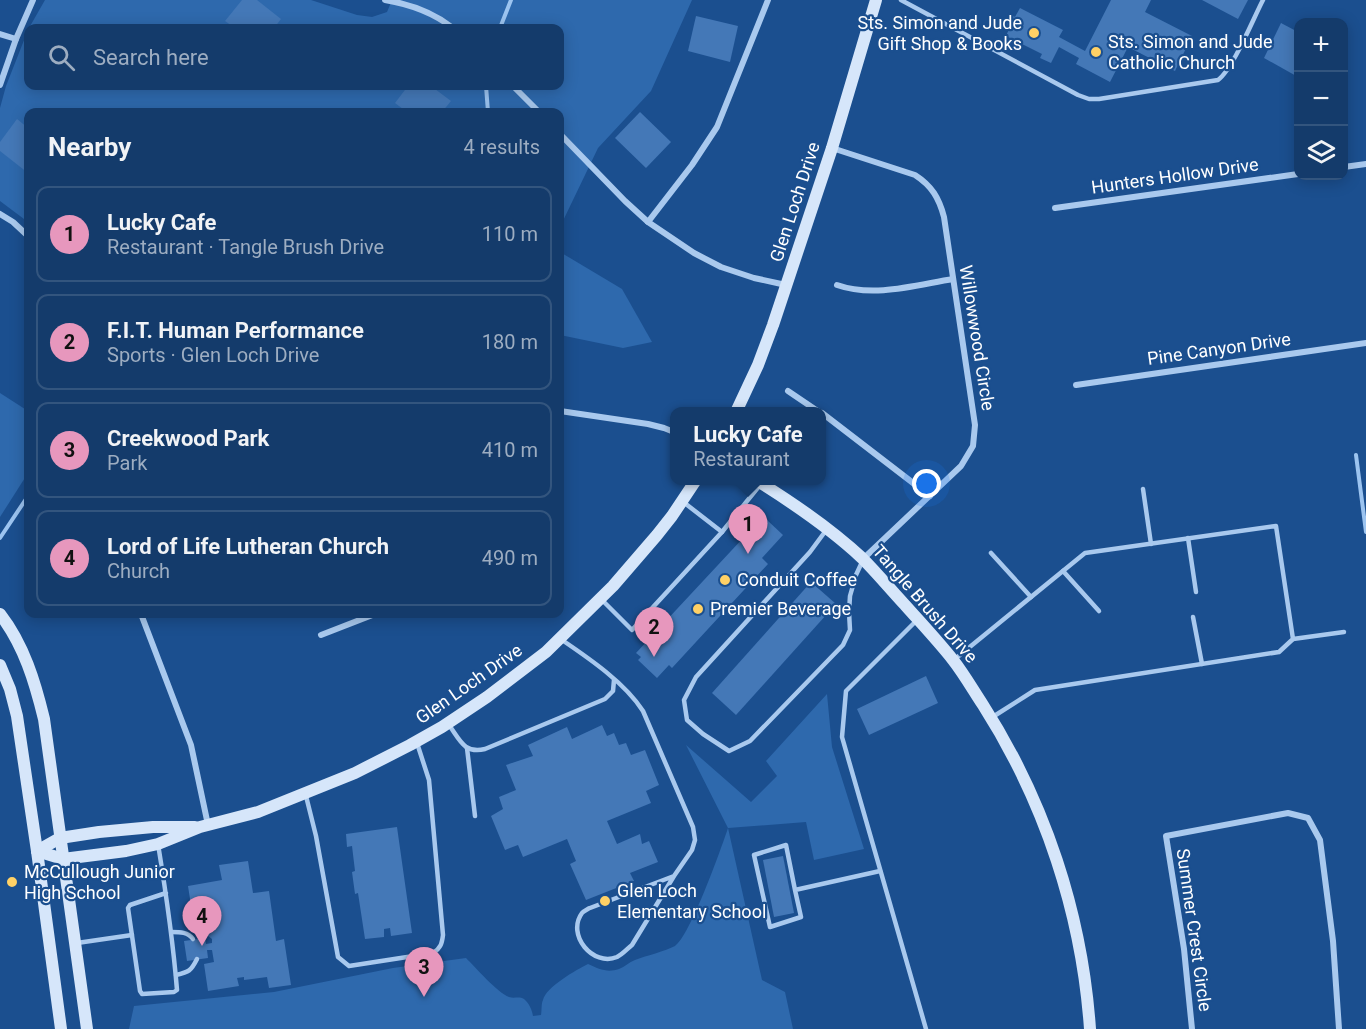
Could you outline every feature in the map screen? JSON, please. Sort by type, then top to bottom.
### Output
[{"type":"street","points":[[0,85],[33,0]]},
{"type":"street","points":[[386,0],[408,5],[446,24]]},
{"type":"street","points":[[648,222],[692,165],[717,127],[768,0]]},
{"type":"street","name":"Glen Loch Drive","points":[[738,407],[773,325],[832,148],[876,0]]},
{"type":"street","points":[[0,34],[16,39]]},
{"type":"street","points":[[517,90],[535,108]]},
{"type":"street","points":[[564,138],[648,222],[694,253],[721,267],[786,285]]},
{"type":"street","name":"Willowwood Circle","points":[[832,148],[915,175],[926,182],[940,202],[975,425],[973,446],[961,466],[863,559]]},
{"type":"street","points":[[1348,166],[1366,164]]},
{"type":"street","name":"Hunters Hollow Drive","points":[[1055,208],[1294,175]]},
{"type":"street","points":[[0,214],[24,232]]},
{"type":"street","points":[[837,285],[849,289],[875,291],[953,279]]},
{"type":"street","name":"Pine Canyon Drive","points":[[1076,385],[1366,343]]},
{"type":"street","points":[[788,391],[812,407]]},
{"type":"street","points":[[564,412],[648,424],[670,430]]},
{"type":"street","points":[[826,417],[930,496]]},
{"type":"street","name":"Glen Loch Drive","points":[[37,851],[63,859],[126,851],[158,844],[204,826],[258,812],[355,773],[416,742],[487,697],[546,652],[600,598],[657,535],[693,485]]},
{"type":"street","name":"Tangle Brush Drive","points":[[763,485],[800,508],[863,559],[953,660],[991,718],[1015,759],[1055,852],[1082,960],[1090,1029]]},
{"type":"street","points":[[0,614],[21,648],[34,681],[44,719],[87,1029]]},
{"type":"street","points":[[143,618],[191,745],[204,826]]},
{"type":"street","points":[[321,635],[365,618]]},
{"type":"street","points":[[0,665],[10,689],[17,716],[61,1029]]},
{"type":"street","name":"Summer Crest Circle","points":[[1192,1029],[1184,949],[1166,836],[1288,813],[1308,818],[1320,840],[1334,941],[1340,1029]]},
{"type":"street","name":"Glen Loch Drive","points":[[37,851],[60,838],[135,828],[204,826]]},
{"type":"lane","points":[[901,0],[1089,99],[1218,80],[1226,72],[1263,0]]},
{"type":"lane","points":[[600,598],[632,630],[722,532],[756,485]]},
{"type":"lane","points":[[1143,489],[1151,543]]},
{"type":"lane","points":[[682,501],[722,532]]},
{"type":"lane","points":[[953,660],[1085,553],[1276,526],[1293,639]]},
{"type":"lane","points":[[827,529],[810,552],[696,677],[684,700],[687,720],[703,735],[729,751],[750,741],[843,645],[850,630],[850,596],[863,559]]},
{"type":"lane","points":[[1188,538],[1196,592]]},
{"type":"lane","points":[[991,553],[1031,597]]},
{"type":"lane","points":[[1063,571],[1099,611]]},
{"type":"lane","points":[[1194,617],[1202,664]]},
{"type":"lane","points":[[918,619],[846,691],[842,737],[926,1029]]},
{"type":"lane","points":[[991,718],[1035,690],[1279,652],[1293,639],[1344,632]]},
{"type":"lane","points":[[560,638],[583,654],[635,698],[643,711],[693,827],[695,840],[692,850],[632,945],[615,957],[605,959],[584,948],[578,937],[578,924],[583,913],[590,908],[674,876]]},
{"type":"lane","points":[[467,748],[476,751],[485,749],[596,704],[613,692],[614,680]]},
{"type":"lane","points":[[447,723],[467,748],[475,816]]},
{"type":"lane","points":[[305,793],[316,836],[338,957],[349,966],[433,953],[442,944],[443,935],[429,780],[416,742]]},
{"type":"lane","points":[[158,844],[166,893],[172,932],[177,990],[142,994],[128,908],[130,905],[166,893]]},
{"type":"lane","points":[[786,845],[795,890],[801,917],[770,927],[754,855],[786,845]]},
{"type":"lane","points":[[795,890],[880,871]]},
{"type":"lane","points":[[172,932],[182,932],[193,939]]},
{"type":"lane","points":[[75,944],[132,935]]},
{"type":"lane","points":[[176,975],[192,969],[197,959]]},
{"type":"shaded area","points":[[45,0],[311,0],[357,15],[372,17],[387,12],[392,0],[692,0],[651,91],[598,148],[564,219],[564,108],[24,108],[24,219],[0,201],[0,108],[24,40],[24,90],[564,90],[564,24],[31,24]]},
{"type":"shaded area","points":[[564,254],[622,289],[652,342],[623,348],[564,336]]},
{"type":"shaded area","points":[[0,393],[24,408],[24,479],[0,517]]},
{"type":"shaded area","points":[[827,694],[832,747],[864,849],[814,860],[806,822],[728,828],[686,745],[751,802],[777,776],[766,761]]},
{"type":"shaded area","points":[[728,828],[762,980],[785,992],[793,1029],[129,1029],[134,1006],[274,992],[393,968],[466,958],[504,995],[524,999],[533,1016],[541,1015],[545,995],[576,970],[588,964],[611,971],[675,946],[697,910]]},
{"type":"building","points":[[242,0],[257,0],[281,19],[277,24],[229,24],[225,21]]},
{"type":"building","points":[[1111,0],[1151,0],[1145,12],[1192,36],[1175,71],[1128,47],[1110,82],[1076,64],[1079,58],[1059,47],[1051,63],[1040,58],[1042,54],[1006,36],[1010,27],[1006,25],[1011,15],[1015,17],[1020,8],[1063,30],[1059,37],[1085,51]]},
{"type":"building","points":[[1202,0],[1248,0],[1238,19]]},
{"type":"building","points":[[696,16],[738,26],[730,62],[688,51]]},
{"type":"building","points":[[1281,23],[1294,30],[1294,75],[1264,58]]},
{"type":"building","points":[[405,90],[436,90],[451,101],[445,108],[402,108],[395,103]]},
{"type":"building","points":[[640,112],[671,142],[646,168],[615,138]]},
{"type":"building","points":[[17,119],[24,125],[24,170],[0,151],[0,142]]},
{"type":"building","points":[[767,520],[783,535],[762,558],[768,564],[672,668],[669,665],[657,678],[638,660],[641,657],[636,653],[758,522],[762,526]]},
{"type":"building","points":[[811,582],[836,604],[736,715],[712,693]]},
{"type":"building","points":[[926,676],[938,703],[869,735],[857,709]]},
{"type":"building","points":[[602,725],[607,736],[614,733],[619,745],[626,743],[631,755],[645,750],[659,785],[646,791],[651,803],[607,821],[617,844],[640,834],[642,844],[649,841],[658,862],[630,873],[634,881],[586,900],[570,864],[576,861],[567,839],[523,857],[518,845],[505,850],[491,816],[503,809],[499,797],[516,790],[506,765],[533,756],[528,745],[567,727],[572,739]]},
{"type":"building","points":[[397,827],[412,933],[391,936],[390,928],[384,929],[384,937],[365,939],[358,893],[355,894],[352,846],[347,847],[346,834]]},
{"type":"building","points":[[783,856],[794,913],[774,917],[763,860]]},
{"type":"building","points":[[248,861],[253,893],[269,891],[276,941],[284,939],[291,985],[269,988],[267,977],[244,980],[244,977],[237,978],[239,986],[208,991],[204,964],[214,962],[212,950],[207,950],[208,958],[187,961],[184,941],[205,938],[206,944],[212,943],[212,939],[203,932],[200,910],[192,912],[188,886],[222,880],[219,865]]},
{"type":"waterway","points":[[502,24],[511,0]]},
{"type":"waterway","points":[[486,90],[488,108]]},
{"type":"waterway","points":[[1356,455],[1366,532]]},
{"type":"waterway","points":[[0,538],[24,502]]},
{"type":"place","name":"Sts. Simon and Jude Gift Shop & Books","points":[[1034,33]]},
{"type":"place","name":"Sts. Simon and Jude Catholic Church","points":[[1096,52]]},
{"type":"place","name":"Lucky Cafe","points":[[748,554]]},
{"type":"place","name":"Conduit Coffee","points":[[725,580]]},
{"type":"place","name":"Premier Beverage","points":[[698,609]]},
{"type":"place","name":"F.I.T. Human Performance","points":[[654,657]]},
{"type":"place","name":"McCullough Junior High School","points":[[12,882]]},
{"type":"place","name":"Glen Loch Elementary School","points":[[605,901]]},
{"type":"place","name":"Lord of Life Lutheran Church","points":[[202,946]]},
{"type":"place","name":"Creekwood Park","points":[[424,997]]}]
